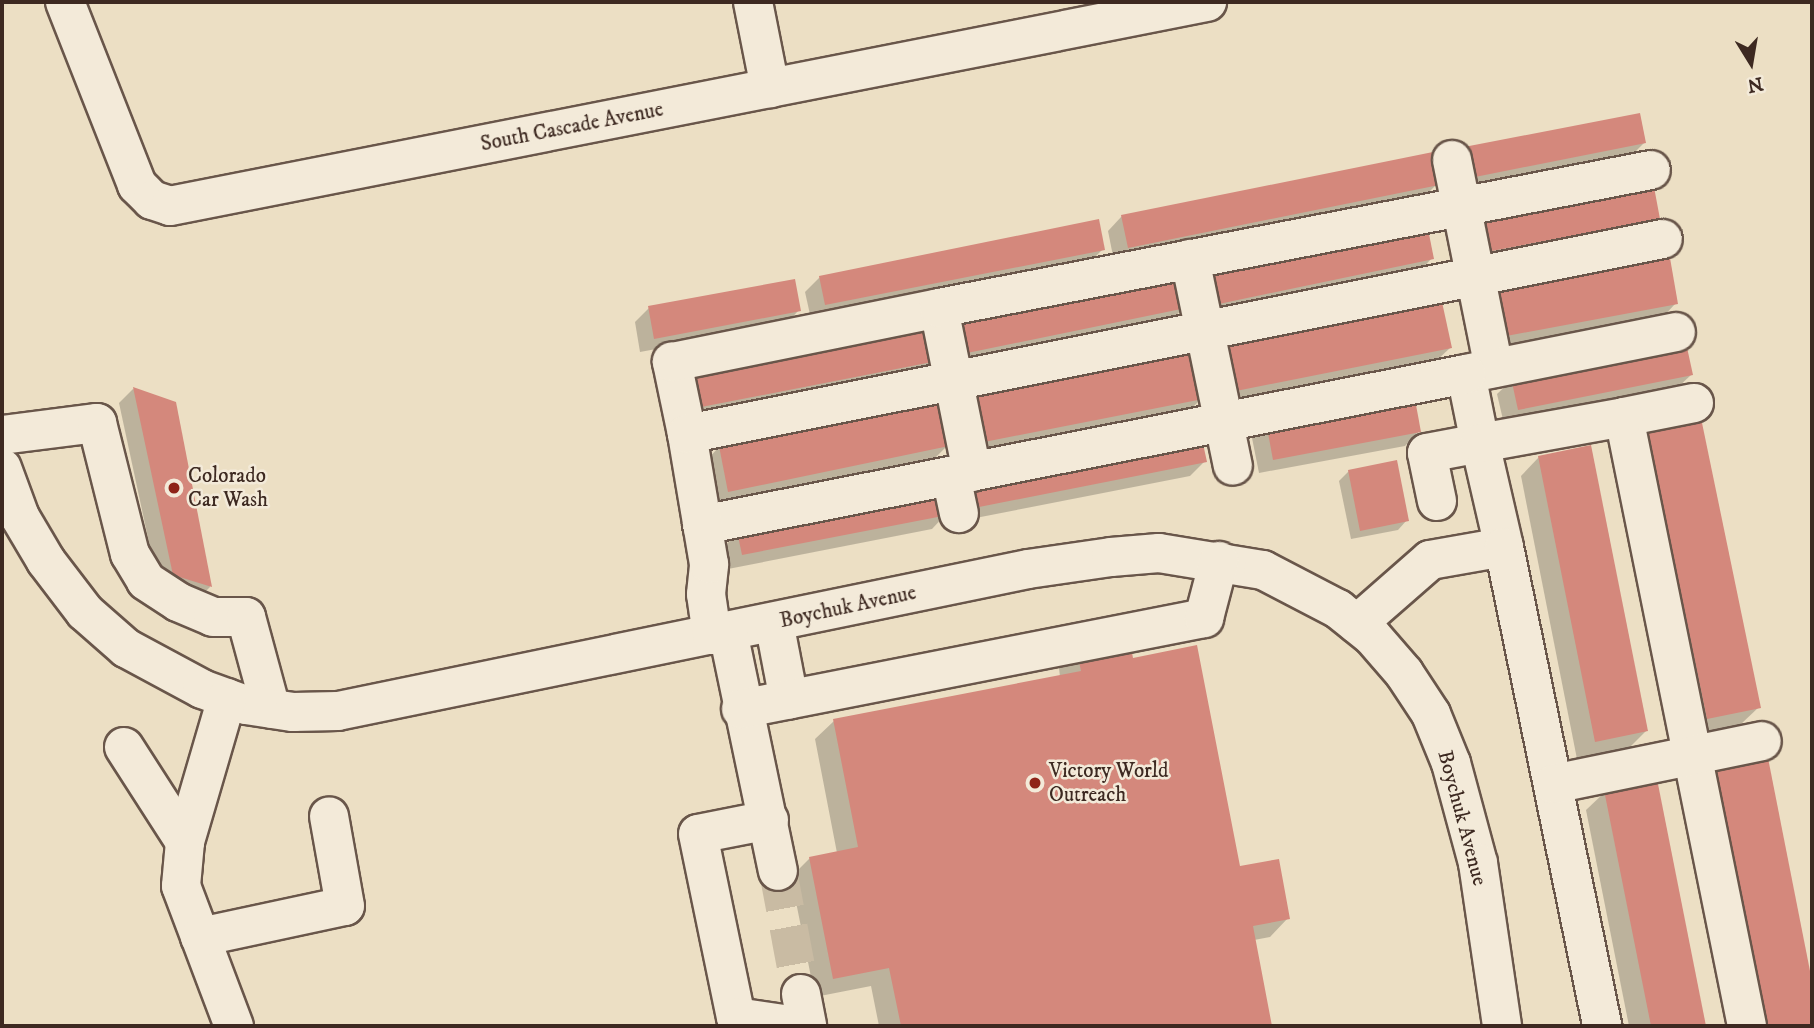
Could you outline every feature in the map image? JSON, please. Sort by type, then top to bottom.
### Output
[{"type":"street","name":"South Cascade Avenue","points":[[65,2],[137,185],[152,200],[170,206],[1207,2]]},
{"type":"street","points":[[753,2],[770,88]]},
{"type":"street","points":[[1452,160],[1476,276],[1480,443],[1504,547],[1602,1026]]},
{"type":"street","points":[[778,871],[769,820],[720,633],[687,434],[672,362],[1651,170]]},
{"type":"street","points":[[687,434],[1663,239]]},
{"type":"street","points":[[1190,259],[1233,466]]},
{"type":"street","points":[[939,308],[954,380],[961,474],[959,513]]},
{"type":"street","points":[[702,525],[1675,332]]},
{"type":"street","points":[[1437,500],[1427,453],[1694,403]]},
{"type":"street","points":[[1624,416],[1747,1026]]},
{"type":"street","points":[[2,435],[97,423],[130,554],[146,581],[178,603],[213,617],[246,617],[271,709]]},
{"type":"street","name":"Boychuk Avenue","points":[[2,468],[20,517],[85,612],[126,648],[166,673],[227,698],[271,709],[338,711],[1028,569],[1111,557],[1159,554],[1219,561],[1263,570],[1338,609],[1357,624],[1404,673],[1431,714],[1451,763],[1478,863],[1502,1026]]},
{"type":"street","points":[[1357,624],[1430,560],[1504,547]]},
{"type":"street","points":[[741,709],[1204,618],[1219,561]]},
{"type":"street","points":[[774,622],[789,700]]},
{"type":"street","points":[[227,698],[185,842],[181,886],[234,1026]]},
{"type":"street","points":[[1553,785],[1762,741]]},
{"type":"street","points":[[124,747],[185,842]]},
{"type":"street","points":[[200,937],[345,906],[329,816]]},
{"type":"street","points":[[769,820],[698,834],[736,1017],[802,1016]]},
{"type":"building","points":[[1640,113],[1646,143],[1470,178],[1464,147]]},
{"type":"building","points":[[1433,152],[1439,185],[1128,248],[1121,215]]},
{"type":"building","points":[[1654,187],[1660,219],[1486,252],[1480,220]]},
{"type":"building","points":[[1099,219],[1105,250],[825,305],[819,276]]},
{"type":"building","points":[[1427,224],[1434,259],[1214,305],[1207,270]]},
{"type":"building","points":[[1670,258],[1678,304],[1501,337],[1493,291]]},
{"type":"building","points":[[1180,277],[1186,308],[967,353],[960,322]]},
{"type":"building","points":[[795,279],[801,311],[654,339],[648,306]]},
{"type":"building","points":[[1442,302],[1452,348],[1231,392],[1221,346]]},
{"type":"building","points":[[926,330],[932,362],[696,408],[690,376]]},
{"type":"building","points":[[1686,343],[1693,375],[1518,410],[1511,378]]},
{"type":"building","points":[[1193,350],[1203,399],[979,443],[969,394]]},
{"type":"building","name":"Colorado Car Wash","points":[[133,387],[176,402],[212,587],[173,575]]},
{"type":"building","points":[[1414,394],[1421,432],[1273,460],[1266,422]]},
{"type":"building","points":[[940,401],[949,446],[728,492],[719,446]]},
{"type":"building","points":[[1701,418],[1761,708],[1707,719],[1647,429]]},
{"type":"building","points":[[1202,439],[1207,462],[969,509],[965,485]]},
{"type":"building","points":[[1591,445],[1648,731],[1595,742],[1538,456]]},
{"type":"building","points":[[1397,460],[1409,521],[1360,531],[1348,470]]},
{"type":"building","points":[[943,490],[948,515],[742,555],[737,531]]},
{"type":"building","name":"Victory World Outreach","points":[[1129,637],[1133,658],[1197,645],[1240,866],[1279,859],[1290,919],[1253,926],[1272,1026],[901,1026],[889,968],[833,979],[809,857],[858,847],[833,719],[1081,671],[1076,647]]},
{"type":"building","points":[[1768,758],[1812,981],[1812,1026],[1767,1026],[1716,768]]},
{"type":"building","points":[[1657,779],[1706,1026],[1651,1026],[1604,790]]},
{"type":"tunnel","points":[[778,871],[801,994]]},
{"type":"place","name":"Colorado Car Wash","points":[[174,488]]},
{"type":"place","name":"Victory World Outreach","points":[[1035,783]]}]
